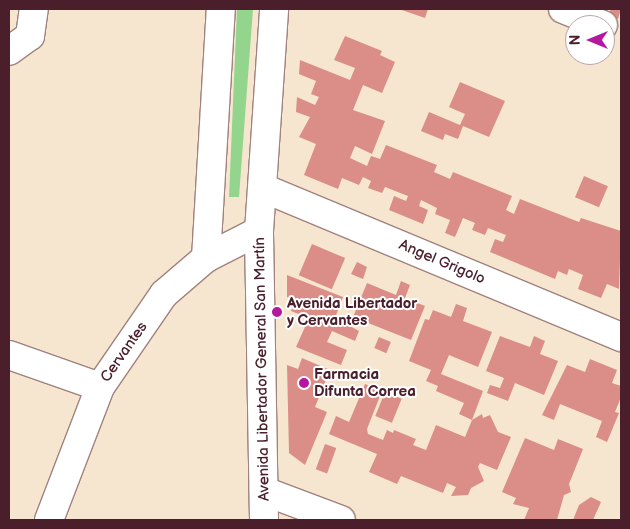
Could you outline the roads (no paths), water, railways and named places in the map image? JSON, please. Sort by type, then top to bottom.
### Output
[{"type":"street","points":[[12,49],[30,36],[34,9]]},
{"type":"street","points":[[206,258],[221,9]]},
{"type":"street","name":"Avenida Libertador General San Martín","points":[[264,520],[260,231],[274,9]]},
{"type":"street","points":[[563,9],[578,15]]},
{"type":"street","name":"Angel Grigolo","points":[[263,188],[621,337]]},
{"type":"street","name":"Cervantes","points":[[49,520],[100,387],[164,294],[206,258],[260,231]]},
{"type":"street","points":[[9,355],[100,387]]},
{"type":"street","points":[[264,491],[341,520]]},
{"type":"place","name":"Avenida Libertador y Cervantes","points":[[277,312]]},
{"type":"place","name":"Farmacia Difunta Correa","points":[[304,383]]}]
